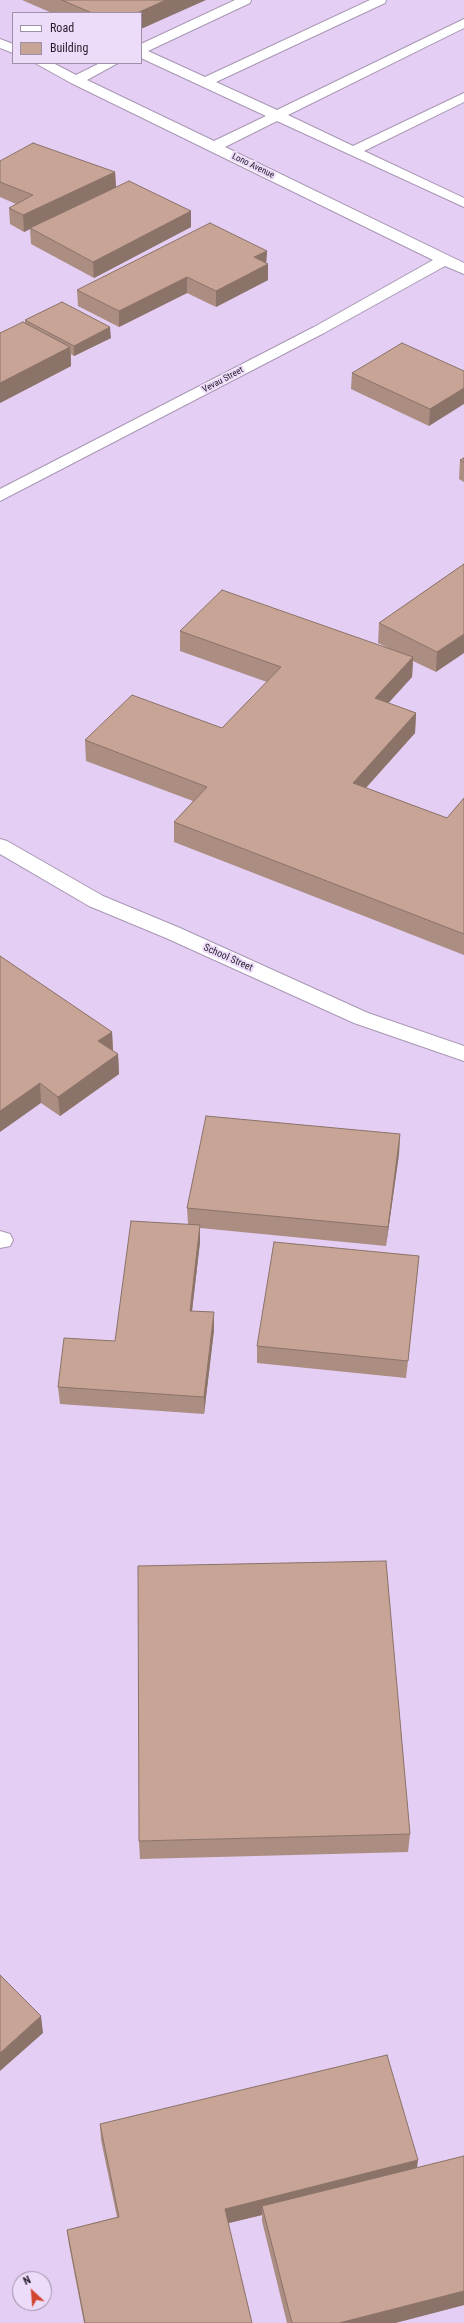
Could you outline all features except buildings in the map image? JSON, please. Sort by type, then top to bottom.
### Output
[{"type":"street","points":[[142,49],[244,0]]},
{"type":"street","points":[[205,82],[380,0]]},
{"type":"street","points":[[213,147],[275,115],[464,23]]},
{"type":"street","points":[[0,43],[12,49]]},
{"type":"street","points":[[142,53],[464,203]]},
{"type":"street","name":"Lono Avenue","points":[[44,64],[464,269]]},
{"type":"street","points":[[76,80],[109,64]]},
{"type":"street","points":[[353,151],[464,97]]},
{"type":"street","name":"Vevau Street","points":[[0,496],[319,330],[444,260]]},
{"type":"street","name":"School Street","points":[[0,845],[96,901],[173,932],[361,1018],[464,1054]]},
{"type":"shaded area","points":[[0,0],[464,0],[464,2323],[0,2323]]}]
